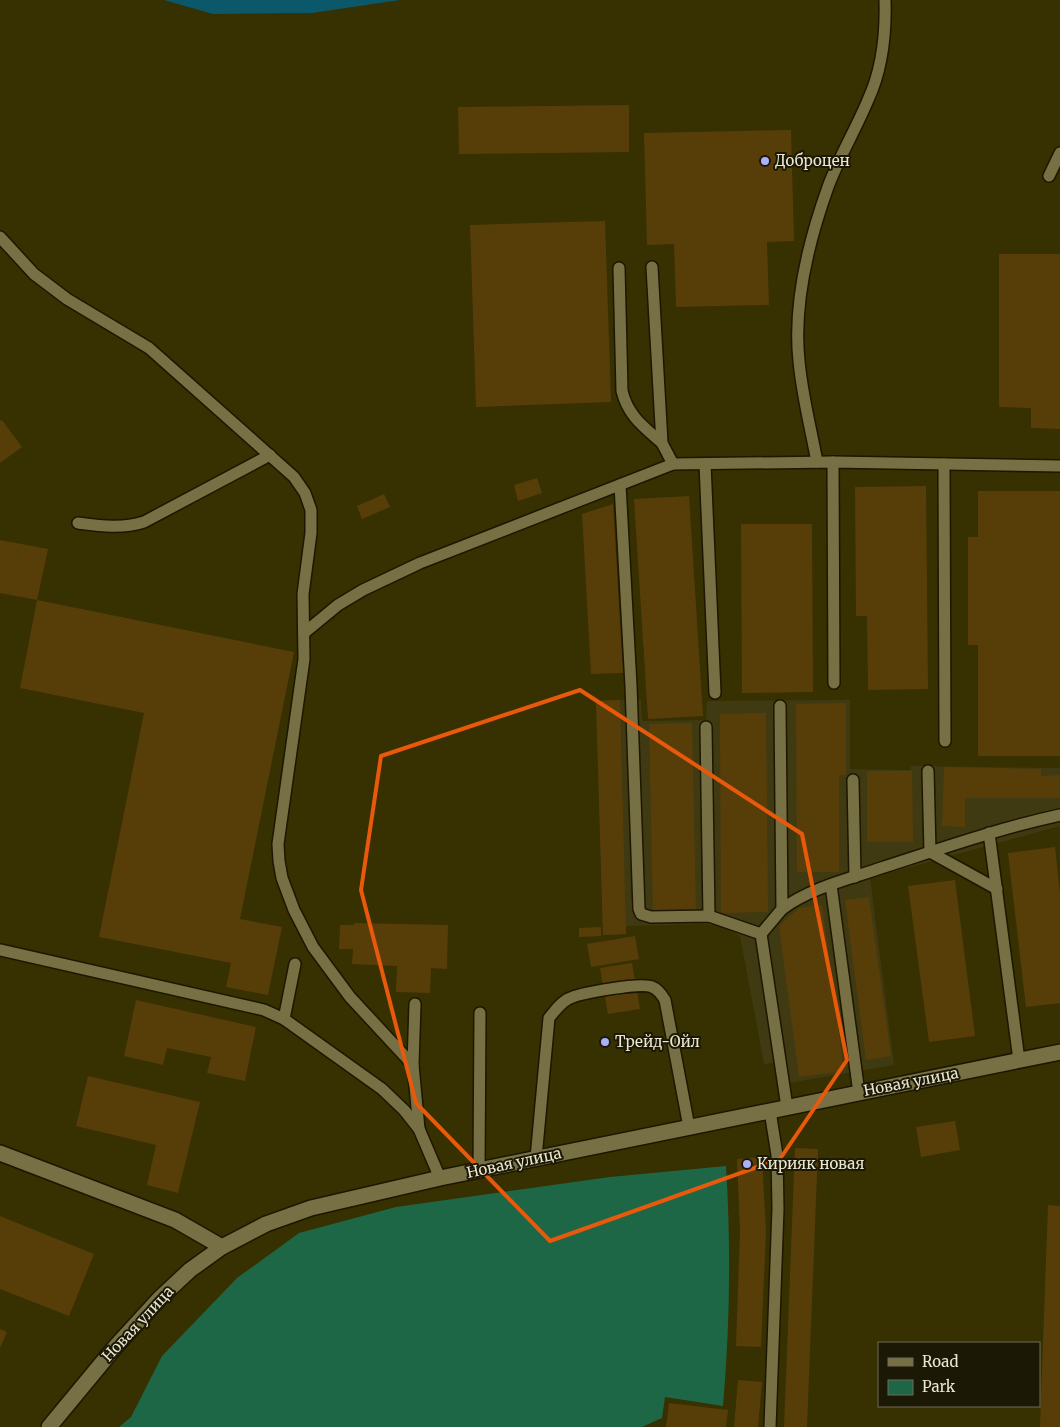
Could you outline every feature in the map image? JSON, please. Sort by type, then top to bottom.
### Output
[{"type":"street","name":"Новая улица","points":[[49,1427],[116,1346],[159,1299],[190,1270],[222,1247],[266,1224],[312,1208],[440,1178],[1060,1052]]},
{"type":"street","points":[[0,1153],[176,1220],[222,1247]]},
{"type":"lane","points":[[817,462],[799,361],[798,326],[805,269],[814,230],[829,184],[869,98],[876,75],[886,18],[885,0]]},
{"type":"lane","points":[[1049,176],[1060,153]]},
{"type":"lane","points":[[0,237],[34,274],[67,299],[149,348],[294,477],[305,493],[311,510],[311,533],[303,594],[304,659],[279,829],[279,861],[282,878],[294,910],[313,947],[350,997],[413,1065]]},
{"type":"lane","points":[[652,267],[662,444]]},
{"type":"lane","points":[[619,268],[622,391],[624,402],[636,419],[662,444],[672,464]]},
{"type":"lane","points":[[78,523],[119,528],[144,522],[270,455]]},
{"type":"lane","points":[[833,462],[834,683]]},
{"type":"lane","points":[[304,633],[338,605],[363,590],[420,563],[672,464],[833,462],[1060,466]]},
{"type":"lane","points":[[705,464],[715,693]]},
{"type":"lane","points":[[944,464],[945,741]]},
{"type":"lane","points":[[620,485],[631,686],[639,909],[641,914],[651,917],[709,916],[761,934]]},
{"type":"lane","points":[[780,706],[782,909]]},
{"type":"lane","points":[[706,727],[709,916]]},
{"type":"lane","points":[[928,771],[930,852]]},
{"type":"lane","points":[[853,780],[855,877]]},
{"type":"lane","points":[[787,1108],[761,934],[782,909],[797,898],[831,885],[990,833],[1060,815]]},
{"type":"lane","points":[[990,833],[1019,1060]]},
{"type":"lane","points":[[930,852],[997,889]]},
{"type":"lane","points":[[831,885],[859,1093]]},
{"type":"lane","points":[[1,950],[264,1010],[284,1019],[382,1089],[404,1110],[419,1129],[440,1178]]},
{"type":"lane","points":[[284,1019],[295,964]]},
{"type":"lane","points":[[536,1158],[549,1018],[558,1006],[568,999],[584,994],[642,985],[653,987],[660,992],[665,1000],[689,1127]]},
{"type":"lane","points":[[415,1004],[413,1065],[419,1129]]},
{"type":"lane","points":[[479,1170],[480,1013]]},
{"type":"lane","points":[[770,1111],[777,1155],[778,1209],[770,1427]]},
{"type":"highlighted area","points":[[580,690],[802,834],[847,1060],[780,1159],[550,1241],[416,1103],[361,890],[381,756]]},
{"type":"shaded area","points":[[641,699],[642,721],[706,720],[707,701],[850,700],[850,769],[911,770],[911,766],[1060,768],[1060,826],[870,878],[894,1065],[789,1083],[785,1061],[764,1064],[740,936],[722,926],[702,924],[626,926],[626,934],[603,935],[596,701]]},
{"type":"green space","points":[[726,1166],[729,1286],[723,1406],[665,1397],[662,1418],[642,1427],[119,1427],[131,1417],[162,1356],[237,1278],[299,1233],[396,1207],[610,1177]]},
{"type":"water","points":[[164,0],[400,0],[312,13],[213,14]]},
{"type":"building","points":[[629,105],[629,152],[459,154],[458,107]]},
{"type":"building","points":[[791,130],[794,241],[767,242],[769,305],[676,307],[674,244],[647,245],[644,133]]},
{"type":"building","points":[[605,221],[611,402],[476,407],[470,225]]},
{"type":"building","points":[[999,254],[1060,254],[1060,429],[1031,428],[1031,408],[999,407]]},
{"type":"building","points":[[2,420],[22,447],[0,463],[0,421]]},
{"type":"building","points":[[537,478],[542,493],[518,501],[514,485]]},
{"type":"building","points":[[926,486],[928,689],[868,690],[867,616],[856,616],[855,487]]},
{"type":"building","points":[[978,491],[1060,491],[1060,756],[978,756],[978,645],[968,645],[968,537],[978,537]]},
{"type":"building","points":[[384,494],[390,507],[362,519],[357,506]]},
{"type":"building","points":[[689,496],[703,716],[648,719],[634,499]]},
{"type":"building","points":[[613,504],[623,673],[591,674],[582,514]]},
{"type":"building","points":[[741,524],[812,524],[813,692],[742,693]]},
{"type":"building","points":[[0,540],[48,549],[37,600],[0,593]]},
{"type":"building","points":[[37,600],[294,652],[240,919],[282,927],[268,995],[226,987],[231,963],[99,937],[144,713],[20,688]]},
{"type":"building","points":[[620,700],[626,934],[603,935],[596,701]]},
{"type":"building","points":[[846,703],[846,775],[839,775],[839,872],[797,872],[796,704]]},
{"type":"building","points":[[766,713],[768,912],[721,913],[720,714]]},
{"type":"building","points":[[692,723],[696,910],[653,911],[649,724]]},
{"type":"building","points":[[944,767],[1041,769],[1041,776],[1060,775],[1060,798],[965,798],[965,827],[942,826]]},
{"type":"building","points":[[867,771],[912,771],[913,842],[867,842]]},
{"type":"building","points":[[1055,847],[1060,894],[1060,1003],[1026,1007],[1008,853]]},
{"type":"building","points":[[955,880],[975,1036],[929,1042],[908,886]]},
{"type":"building","points":[[869,897],[891,1056],[866,1060],[845,900]]},
{"type":"building","points":[[822,905],[844,1071],[799,1077],[779,926],[799,908]]},
{"type":"building","points":[[354,923],[448,925],[447,969],[431,968],[430,993],[396,992],[397,966],[352,964],[353,949],[339,949],[340,925],[354,925]]},
{"type":"building","points":[[601,927],[601,936],[579,937],[579,928]]},
{"type":"building","points":[[635,936],[639,959],[591,967],[587,944]]},
{"type":"building","points":[[632,963],[640,1009],[608,1014],[600,968]]},
{"type":"building","points":[[136,1000],[256,1027],[245,1081],[207,1073],[211,1057],[167,1048],[163,1065],[124,1056]]},
{"type":"building","points":[[88,1076],[200,1102],[178,1193],[147,1185],[156,1145],[76,1126]]},
{"type":"building","points":[[955,1121],[960,1150],[921,1157],[916,1127]]},
{"type":"building","points":[[795,1148],[818,1149],[807,1427],[784,1427]]},
{"type":"building","points":[[762,1157],[766,1232],[761,1347],[736,1346],[740,1231],[737,1159]]},
{"type":"building","points":[[1048,1205],[1060,1206],[1060,1427],[1040,1427]]},
{"type":"building","points":[[0,1216],[94,1254],[69,1316],[0,1289]]},
{"type":"building","points":[[0,1329],[7,1332],[0,1348]]},
{"type":"building","points":[[738,1380],[762,1382],[758,1427],[734,1427]]},
{"type":"building","points":[[669,1403],[728,1410],[726,1427],[666,1427]]},
{"type":"place","name":"Доброцен","points":[[765,161]]},
{"type":"place","name":"Трейд-Ойл","points":[[605,1042]]},
{"type":"place","name":"Кирияк новая","points":[[747,1164]]}]
